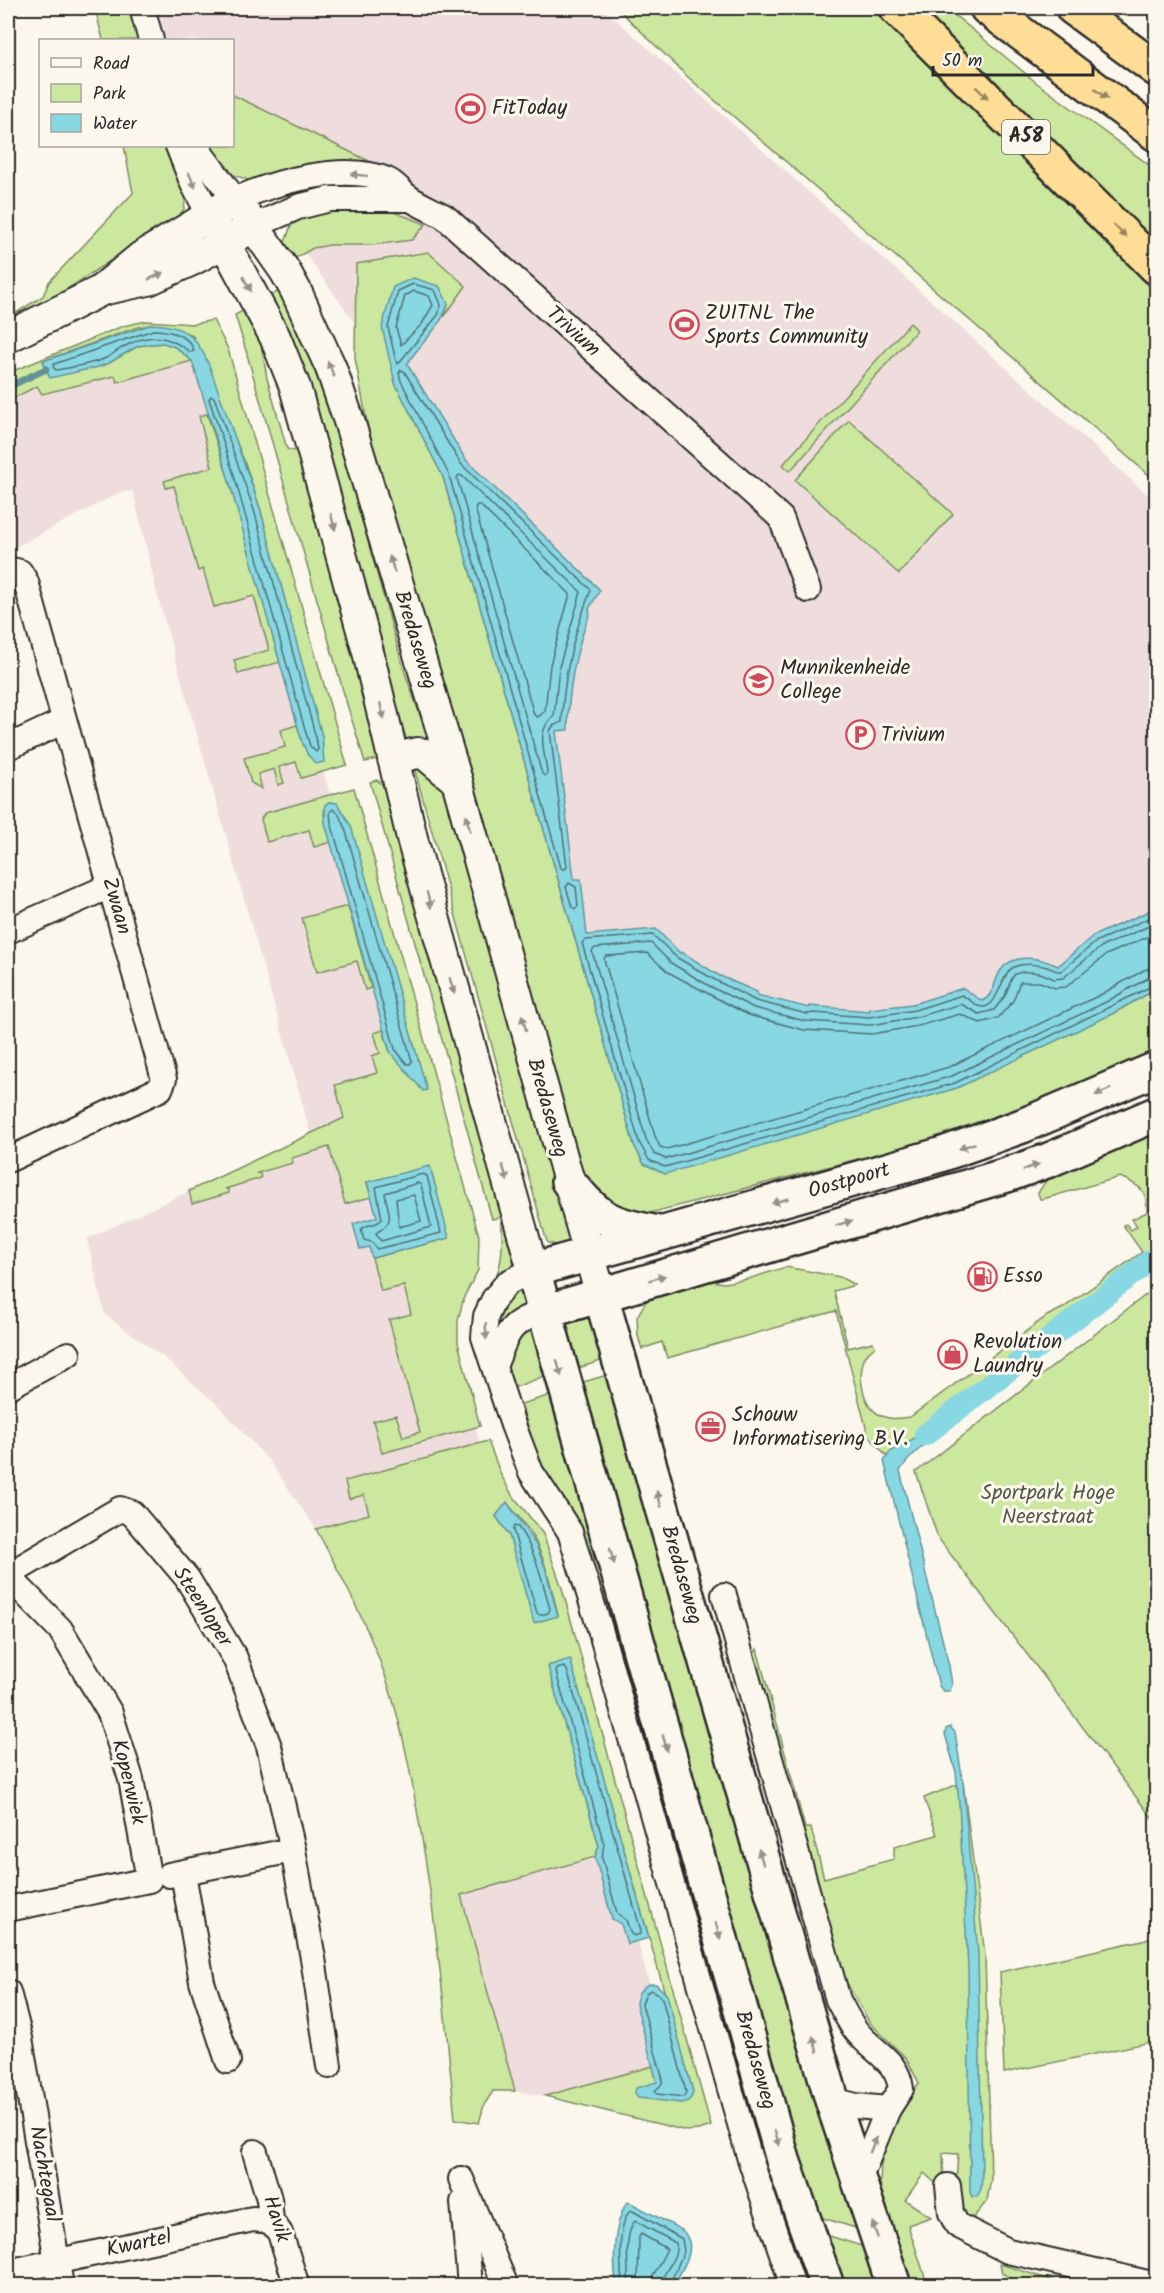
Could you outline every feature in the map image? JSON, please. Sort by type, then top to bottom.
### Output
[{"type":"highway","name":"A58","points":[[896,8],[1156,267]]},
{"type":"highway","points":[[987,8],[1156,134]]},
{"type":"highway","points":[[1073,8],[1156,69]]},
{"type":"main road","name":"Oostpoort","points":[[533,1270],[940,1155],[1022,1126],[1156,1070]]},
{"type":"main road","name":"Oostpoort","points":[[544,1312],[1015,1172],[1060,1156],[1156,1114]]},
{"type":"main road","points":[[568,1181],[597,1214],[609,1221],[620,1226],[663,1234]]},
{"type":"main road","name":"Bredaseweg","points":[[533,1270],[783,2160],[827,2286]]},
{"type":"main road","name":"Bredaseweg","points":[[601,1296],[776,1912],[832,2100],[894,2286]]},
{"type":"street","points":[[142,8],[151,39]]},
{"type":"street","name":"Bredaseweg","points":[[178,147],[193,183],[222,207],[254,226],[296,291],[331,368],[354,435],[456,781],[601,1296]]},
{"type":"street","name":"Bredaseweg","points":[[195,147],[222,207],[225,241],[275,337],[295,387],[365,641],[440,941],[533,1270],[507,1283],[494,1299],[486,1316],[484,1337],[531,1472],[559,1513],[573,1543],[603,1640],[748,2156],[793,2286]]},
{"type":"street","name":"Trivium","points":[[222,207],[276,184],[304,177],[360,174],[388,180],[410,199],[444,217],[781,518],[808,590]]},
{"type":"street","name":"Trivium","points":[[254,226],[314,201],[410,199]]},
{"type":"street","points":[[8,338],[100,291],[141,257],[222,207]]},
{"type":"street","points":[[100,291],[148,280],[192,260],[254,226]]},
{"type":"street","name":"Zwaan","points":[[8,1160],[160,1089],[164,1079],[26,582],[20,572],[10,569]]},
{"type":"street","points":[[8,747],[64,721]]},
{"type":"street","points":[[393,759],[417,753],[425,754],[456,781]]},
{"type":"street","points":[[8,931],[110,886]]},
{"type":"street","points":[[495,1364],[509,1332],[518,1321],[544,1312]]},
{"type":"street","points":[[8,1388],[68,1354]]},
{"type":"street","name":"Steenloper","points":[[8,1575],[120,1509],[132,1513],[187,1578],[235,1658],[269,1746],[293,1850],[313,1959],[329,2066]]},
{"type":"street","name":"Koperwiek","points":[[8,1575],[60,1629],[110,1713],[131,1779],[149,1880]]},
{"type":"street","name":"Bredaseweg","points":[[724,1595],[838,2000],[857,2033],[889,2060],[900,2077],[901,2089],[888,2109],[858,2182]]},
{"type":"street","points":[[8,1909],[293,1850]]},
{"type":"street","points":[[183,1873],[202,1982],[228,2061]]},
{"type":"street","name":"Nachtegaal","points":[[8,1992],[20,2038],[62,2286]]},
{"type":"street","points":[[832,2100],[856,2106],[888,2109]]},
{"type":"street","name":"Havik","points":[[255,2152],[269,2199],[271,2221],[280,2233],[297,2286]]},
{"type":"street","points":[[470,2286],[461,2179],[506,2286]]},
{"type":"street","points":[[948,2186],[951,2213],[957,2225],[1008,2251],[1156,2285]]},
{"type":"street","name":"Kwartel","points":[[8,2272],[253,2219],[271,2221]]},
{"type":"shaded area","name":"Trivium","points":[[156,8],[603,8],[1156,502],[1156,941],[641,1125],[436,436],[229,147],[234,147],[234,39],[166,39]]},
{"type":"shaded area","points":[[191,348],[321,763],[408,1074],[423,1091],[469,1259],[445,1318],[496,1502],[519,1532],[547,1619],[671,2061],[545,2096],[515,2091],[461,1895],[350,1520],[316,1529],[271,1463],[218,1405],[163,1357],[105,1315],[87,1239],[311,1134],[157,594],[133,491],[121,492],[8,551],[8,401],[38,385]]},
{"type":"green space","points":[[797,7],[871,8],[1011,144],[1156,293],[1156,481],[689,78],[617,8],[713,8],[736,11]]},
{"type":"green space","points":[[95,8],[132,8],[141,39],[103,39]]},
{"type":"green space","points":[[917,8],[946,8],[1037,83],[1156,170],[1156,248]]},
{"type":"green space","points":[[234,95],[369,161],[296,166],[253,182],[226,172],[213,147],[234,147]]},
{"type":"green space","points":[[124,147],[172,147],[187,190],[184,209],[169,231],[113,259],[23,318],[8,318],[43,296],[49,282],[133,193]]},
{"type":"green space","points":[[388,210],[426,224],[412,240],[372,245],[330,245],[313,248],[294,259],[285,242],[291,226],[312,211]]},
{"type":"green space","points":[[428,252],[466,286],[444,317],[448,304],[439,286],[395,383],[443,477],[634,1145],[644,1164],[1112,1014],[1156,989],[1156,1053],[1061,1095],[924,1142],[650,1213],[630,1214],[589,1188],[580,1165],[510,915],[427,637],[379,487],[355,358],[356,264]]},
{"type":"green space","points":[[280,290],[336,427],[404,670],[449,797],[569,1236],[569,1242],[559,1246],[548,1243],[546,1239],[314,410],[265,300]]},
{"type":"green space","points":[[244,310],[259,332],[267,378],[287,449],[299,452],[359,670],[377,759],[365,762],[346,701],[235,315]]},
{"type":"green space","points":[[213,320],[228,349],[347,765],[301,778],[296,762],[279,767],[284,783],[278,785],[274,769],[258,774],[262,789],[251,783],[244,758],[285,747],[281,730],[297,725],[308,755],[323,743],[260,508],[245,463],[193,336],[166,326],[138,327],[43,361],[50,377],[98,367],[138,346],[151,344],[164,343],[175,347],[192,361],[117,382],[115,376],[42,394],[37,386],[8,401],[8,373],[123,326],[146,321],[193,324]]},
{"type":"green space","points":[[910,323],[917,330],[790,471],[783,465],[786,461]]},
{"type":"green space","points":[[207,414],[228,477],[280,662],[238,674],[234,660],[269,650],[254,596],[214,607],[203,569],[198,571],[174,486],[166,488],[164,481],[212,467],[199,416]]},
{"type":"green space","points":[[849,420],[953,514],[899,574],[795,480]]},
{"type":"green space","points":[[377,780],[387,789],[515,1267],[482,1309],[500,1265],[501,1217],[492,1219],[370,782]]},
{"type":"green space","points":[[354,788],[479,1236],[478,1270],[464,1297],[458,1320],[458,1343],[480,1426],[382,1453],[373,1421],[396,1415],[403,1437],[420,1432],[389,1320],[411,1314],[404,1286],[381,1291],[372,1258],[449,1238],[367,1183],[371,1197],[345,1204],[329,1147],[292,1158],[293,1163],[257,1173],[261,1178],[225,1189],[228,1189],[229,1193],[192,1204],[189,1191],[344,1118],[335,1085],[377,1073],[372,1056],[380,1053],[374,1033],[383,1030],[390,1052],[337,803],[329,802],[325,805],[324,816],[331,842],[314,847],[309,830],[267,842],[261,819],[265,813]]},
{"type":"green space","points":[[348,906],[371,988],[365,990],[357,961],[317,972],[302,918]]},
{"type":"green space","points":[[1156,1125],[1156,1246],[924,1428],[893,1463],[868,1435],[836,1311],[667,1358],[662,1342],[642,1349],[638,1336],[637,1317],[653,1292],[693,1278],[724,1283],[748,1279],[786,1267],[840,1277],[855,1285],[834,1291],[848,1348],[873,1342],[875,1347],[865,1357],[861,1373],[863,1390],[870,1406],[882,1416],[910,1417],[1047,1316],[1063,1308],[1142,1252],[1123,1225],[1126,1224],[1131,1230],[1137,1226],[1132,1219],[1147,1212],[1144,1193],[1132,1183],[1120,1177],[1043,1199],[1040,1199],[1038,1193],[1048,1177],[1071,1169]]},
{"type":"green space","name":"Sportpark Hoge Neerstraat","points":[[1156,1287],[1156,1823],[938,1538],[916,1472]]},
{"type":"green space","points":[[520,1289],[526,1309],[500,1340],[494,1328],[497,1315],[507,1299]]},
{"type":"green space","points":[[591,1310],[607,1359],[572,1370],[560,1318]]},
{"type":"green space","points":[[533,1323],[547,1375],[513,1388],[508,1365],[509,1352]]},
{"type":"green space","points":[[611,1374],[799,2046],[859,2229],[813,2215],[576,1384]]},
{"type":"green space","points":[[551,1395],[604,1582],[578,1521],[547,1479],[521,1404]]},
{"type":"green space","points":[[488,1441],[501,1475],[511,1493],[543,1534],[562,1588],[711,2126],[687,2131],[545,2096],[653,2066],[657,2082],[693,2092],[570,1660],[548,1666],[599,1846],[595,1857],[461,1895],[515,2091],[493,2091],[484,2105],[479,2123],[455,2119],[432,1904],[418,1813],[402,1735],[386,1678],[371,1640],[316,1529],[369,1514],[364,1495],[349,1499],[345,1481]],"holes":[[[507,1503],[530,1532],[540,1551],[558,1616],[514,1553],[509,1535],[496,1516]]]},
{"type":"green space","points":[[757,1649],[805,1828],[811,1828],[824,1878],[894,1859],[894,1847],[937,1835],[924,1798],[963,1782],[985,1955],[991,2179],[987,2201],[973,2218],[964,2218],[955,2199],[958,2154],[943,2153],[944,2191],[924,2173],[905,2200],[931,2217],[908,2225],[926,2280],[940,2285],[904,2285],[891,2245],[880,2186],[884,2145],[894,2119],[919,2083],[906,2058],[870,2023],[836,1964],[753,1655]]},
{"type":"green space","points":[[1156,1937],[1156,2041],[1004,2073],[1000,1972]]},
{"type":"green space","points":[[820,2233],[865,2247],[878,2285],[838,2285]]},
{"type":"green space","points":[[1000,2264],[1067,2285],[1016,2285],[1017,2282],[1002,2273]]},
{"type":"water","points":[[413,278],[439,286],[448,304],[440,321],[407,364],[466,460],[600,590],[589,609],[590,613],[576,656],[569,700],[568,730],[556,731],[574,879],[581,879],[587,935],[656,929],[680,953],[682,952],[718,975],[757,992],[757,995],[809,1008],[810,1006],[869,1011],[870,1009],[913,1004],[963,988],[982,1001],[990,995],[1001,970],[1007,964],[1028,958],[1058,966],[1093,936],[1156,908],[1156,989],[1112,1014],[957,1088],[665,1174],[644,1164],[634,1145],[443,477],[395,383],[382,327],[393,287]]},
{"type":"water","points":[[152,324],[173,327],[188,334],[200,346],[209,365],[260,508],[322,736],[324,762],[316,764],[308,755],[302,742],[228,477],[192,361],[175,347],[164,343],[138,346],[98,367],[50,378],[43,361]]},
{"type":"water","points":[[329,802],[337,803],[351,826],[427,1090],[423,1091],[390,1052],[325,823],[325,805]]},
{"type":"water","points":[[430,1166],[449,1238],[372,1258],[369,1247],[360,1249],[353,1224],[377,1217],[367,1182]]},
{"type":"water","points":[[923,1433],[929,1440],[909,1458],[900,1471],[949,1666],[952,1685],[950,1691],[943,1691],[939,1686],[884,1461],[890,1452]]},
{"type":"water","points":[[507,1502],[536,1545],[545,1567],[558,1616],[534,1623],[509,1535],[496,1516]]},
{"type":"water","points":[[570,1659],[649,1938],[627,1944],[621,1924],[612,1919],[595,1857],[599,1846],[548,1666]]},
{"type":"water","points":[[950,1727],[955,1732],[963,1783],[978,1954],[982,2173],[981,2189],[977,2197],[972,2197],[970,2192],[968,1968],[956,1772],[945,1734],[946,1729]]},
{"type":"water","points":[[649,1984],[656,1984],[667,1995],[693,2092],[686,2102],[638,2098],[635,2093],[636,2088],[657,2082],[636,2004],[640,1992]]},
{"type":"water","points":[[629,2202],[682,2230],[687,2237],[688,2258],[674,2285],[616,2285],[614,2253],[616,2233],[626,2203]]},
{"type":"waterway","points":[[8,387],[46,369]]},
{"type":"waterway","points":[[925,1435],[1156,1256]]},
{"type":"place","name":"FitToday","points":[[471,108]]},
{"type":"place","name":"ZUITNL The Sports Community","points":[[684,325]]},
{"type":"place","name":"Munnikenheide College","points":[[759,680]]},
{"type":"place","name":"Trivium","points":[[860,735]]},
{"type":"place","name":"Esso","points":[[982,1276]]},
{"type":"place","name":"Revolution Laundry","points":[[952,1354]]},
{"type":"place","name":"Schouw Informatisering B.V.","points":[[711,1427]]}]
